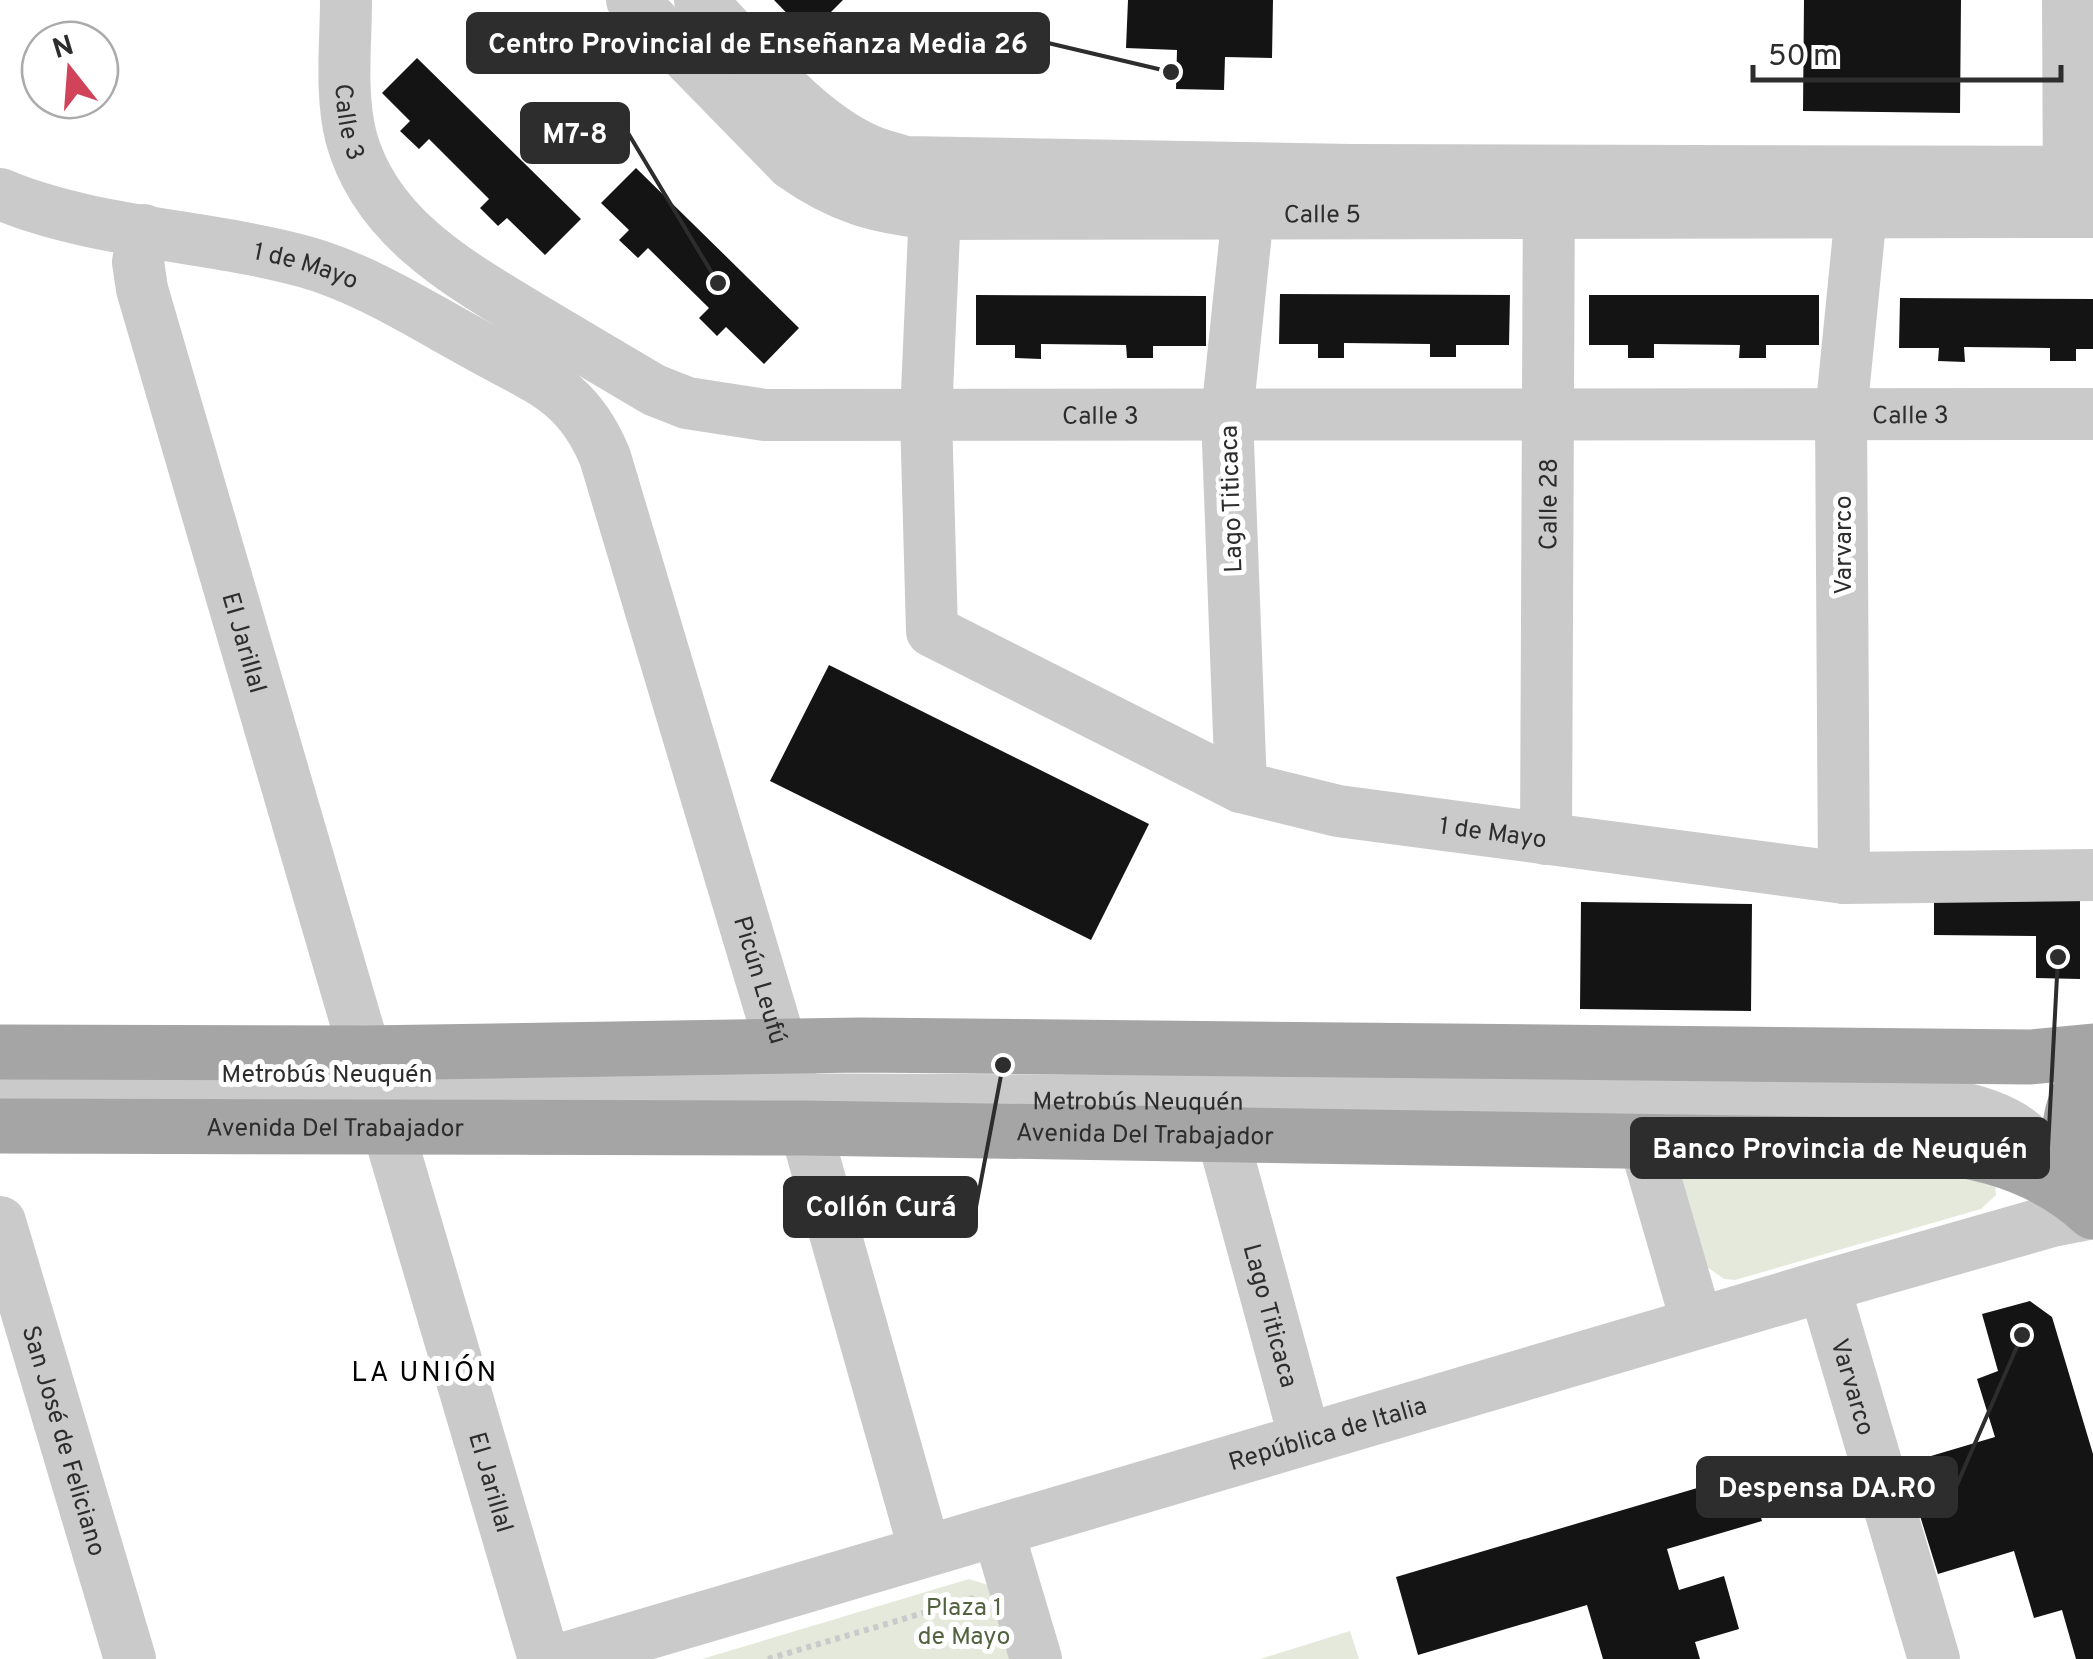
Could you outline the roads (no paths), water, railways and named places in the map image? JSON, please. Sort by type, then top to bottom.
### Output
[{"type":"main road","name":"Avenida Del Trabajador","points":[[0,1126],[388,1130],[793,1088],[2031,1058],[2093,1051]]},
{"type":"main road","name":"Avenida Del Trabajador","points":[[0,1052],[366,1053],[793,1088],[1222,1134],[1622,1128],[1931,1146],[1998,1159],[2086,1206]]},
{"type":"main road","points":[[2086,1206],[2073,1172],[2068,1126],[2072,1106],[2093,1072]]},
{"type":"street","name":"Calle 3","points":[[346,0],[346,92],[353,142],[379,195],[401,225],[437,259],[654,390],[688,403],[765,415],[2093,414]]},
{"type":"street","name":"Calle 5","points":[[632,0],[792,164],[850,199],[890,210],[936,189],[2081,192]]},
{"type":"street","name":"Calle 5","points":[[700,0],[810,112],[836,133],[869,151],[905,162],[936,189],[1248,213],[1549,191],[1861,213],[2081,192]]},
{"type":"street","points":[[2068,0],[2081,192]]},
{"type":"street","points":[[926,415],[936,189]]},
{"type":"street","name":"Calle 28","points":[[1546,838],[1549,191]]},
{"type":"street","name":"1 de Mayo","points":[[0,194],[48,211],[270,254],[338,272],[550,385],[582,413]]},
{"type":"street","name":"Lago Titicaca","points":[[1242,786],[1227,415],[1248,213]]},
{"type":"street","name":"Varvarco","points":[[1844,878],[1840,414],[1861,213]]},
{"type":"street","name":"El Jarillal","points":[[144,230],[138,262],[142,289],[366,1053]]},
{"type":"street","name":"Picún Leufú","points":[[582,413],[605,458],[793,1088],[925,1552]]},
{"type":"street","name":"1 de Mayo","points":[[926,415],[932,631],[1242,786],[1338,811],[1844,878],[2093,875]]},
{"type":"street","points":[[884,1056],[1134,1056],[1318,1068],[883,1068],[877,1062],[884,1056]]},
{"type":"street","name":"Metrobús Neuquén","points":[[0,1070],[793,1088],[1934,1103],[1983,1114],[2026,1135],[2086,1206]]},
{"type":"street","name":"Metrobús Neuquén","points":[[0,1097],[793,1088]]},
{"type":"street","points":[[1927,1114],[1960,1119],[1995,1138],[1914,1126],[1622,1128],[1927,1114]]},
{"type":"street","points":[[1622,1128],[1697,1323]]},
{"type":"street","name":"El Jarillal","points":[[388,1130],[544,1659]]},
{"type":"street","name":"Lago Titicaca","points":[[1222,1134],[1306,1440]]},
{"type":"street","name":"República de Italia","points":[[562,1659],[614,1652],[925,1552],[2052,1220],[2086,1206]]},
{"type":"street","name":"San José de Feliciano","points":[[0,1222],[130,1659]]},
{"type":"street","name":"Varvarco","points":[[1824,1286],[1934,1659]]},
{"type":"street","points":[[998,1531],[1036,1659]]},
{"type":"place","name":"Centro Provincial de Enseñanza Media 26","points":[[1171,72]]},
{"type":"place","name":"M7-8","points":[[718,283]]},
{"type":"place","name":"Banco Provincia de Neuquén","points":[[2058,957]]},
{"type":"place","name":"Collón Curá","points":[[1003,1065]]},
{"type":"place","name":"Despensa DA.RO","points":[[2022,1335]]},
{"type":"district","name":"LA UNIÓN","points":[[425,1371]]},
{"type":"park label","name":"Plaza 1 de Mayo","points":[[964,1620]]}]
